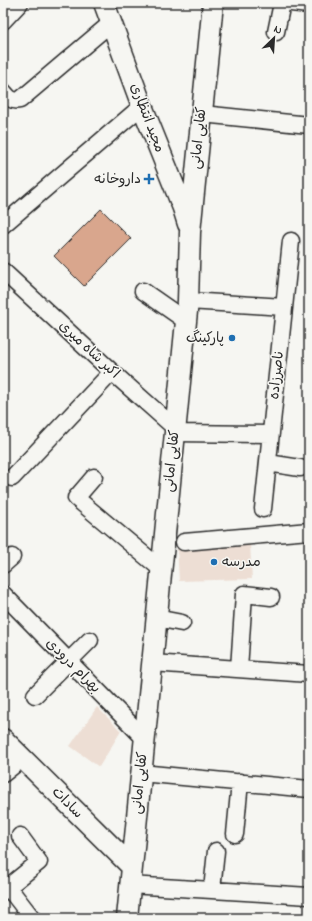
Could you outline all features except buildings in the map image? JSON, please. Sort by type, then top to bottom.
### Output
[{"type":"street","points":[[3,21],[20,3]]},
{"type":"street","name":"مجید انتظاری","points":[[104,3],[142,106],[183,208],[190,232]]},
{"type":"street","name":"کفایی امانی","points":[[126,918],[188,301],[190,232],[213,3]]},
{"type":"street","points":[[276,32],[282,3]]},
{"type":"street","points":[[291,3],[309,5]]},
{"type":"street","points":[[3,91],[11,100],[20,100],[111,23]]},
{"type":"street","points":[[3,225],[142,106]]},
{"type":"street","points":[[202,114],[309,125]]},
{"type":"street","name":"ناصرزاده","points":[[263,509],[291,241]]},
{"type":"street","name":"اکبر شاه میری","points":[[3,271],[175,430]]},
{"type":"street","points":[[143,290],[186,321]]},
{"type":"street","points":[[188,301],[284,307]]},
{"type":"street","points":[[12,478],[112,372]]},
{"type":"street","points":[[175,430],[271,434]]},
{"type":"street","points":[[268,463],[300,468]]},
{"type":"street","points":[[94,477],[76,498],[161,569]]},
{"type":"street","points":[[184,542],[309,531]]},
{"type":"street","name":"بهرام درودی","points":[[3,594],[144,738]]},
{"type":"street","points":[[239,669],[244,594],[271,597]]},
{"type":"street","points":[[156,618],[182,623]]},
{"type":"street","points":[[35,695],[90,640]]},
{"type":"street","points":[[152,663],[309,674]]},
{"type":"street","name":"سادات","points":[[3,739],[23,758],[130,876]]},
{"type":"street","points":[[3,774],[23,758]]},
{"type":"street","points":[[141,773],[309,789]]},
{"type":"street","points":[[236,834],[240,782]]},
{"type":"street","points":[[20,836],[39,862],[6,889],[32,918]]},
{"type":"street","points":[[212,890],[216,852]]},
{"type":"street","points":[[130,876],[212,890],[309,896]]},
{"type":"shaded area","name":"مدرسه","points":[[250,543],[252,579],[179,581],[177,546]]},
{"type":"shaded area","points":[[97,707],[121,731],[99,767],[70,746]]},
{"type":"place","name":"داروخانه","points":[[149,179]]},
{"type":"place","name":"پارکینگ","points":[[232,338]]},
{"type":"place","name":"مدرسه","points":[[214,562]]}]
